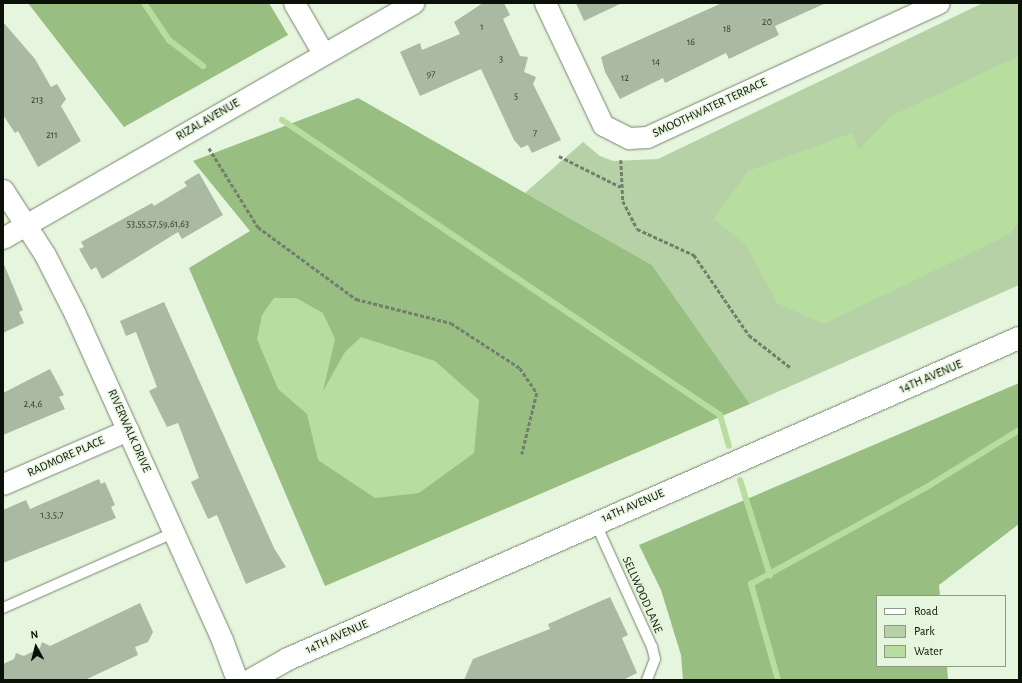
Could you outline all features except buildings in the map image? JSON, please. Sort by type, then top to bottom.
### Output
[{"type":"main road","name":"14TH AVENUE","points":[[251,680],[288,659],[595,522],[1019,338]]},
{"type":"street","points":[[294,3],[323,53]]},
{"type":"street","name":"RIZAL AVENUE","points":[[3,238],[323,53],[413,3]]},
{"type":"street","name":"SMOOTHWATER TERRACE","points":[[545,3],[603,125],[629,138],[647,137],[939,3]]},
{"type":"street","name":"RIVERWALK DRIVE","points":[[3,190],[25,224],[75,314],[175,532],[237,680]]},
{"type":"street","name":"RADMORE PLACE","points":[[3,484],[128,430]]},
{"type":"lane","name":"SELLWOOD LANE","points":[[595,522],[652,647],[654,659],[647,680]]},
{"type":"lane","points":[[3,608],[175,532]]},
{"type":"path","points":[[209,148],[258,227],[356,299],[451,323],[520,368],[537,393],[522,454]]},
{"type":"path","points":[[559,156],[621,187]]},
{"type":"path","points":[[621,160],[621,187],[623,200],[636,229],[694,255],[749,335],[790,367]]},
{"type":"green space","points":[[983,3],[1019,3],[1019,285],[750,404],[652,265],[525,193],[583,142],[600,156],[613,161],[658,159]]},
{"type":"shaded area","points":[[28,3],[269,3],[288,35],[124,127]]},
{"type":"shaded area","points":[[358,98],[652,265],[750,404],[325,586],[189,268],[250,231],[193,161]]},
{"type":"shaded area","points":[[1019,383],[1019,524],[939,585],[940,595],[876,595],[876,667],[947,667],[948,680],[683,680],[681,655],[661,590],[639,545]]},
{"type":"water","points":[[1019,56],[1019,220],[1010,234],[824,324],[777,303],[747,246],[714,219],[748,171],[852,133],[859,150],[891,116]]},
{"type":"water","points":[[274,298],[296,298],[323,313],[335,339],[323,391],[345,352],[361,337],[435,361],[479,400],[474,453],[419,493],[375,498],[318,460],[307,414],[278,389],[257,339],[262,315]]},
{"type":"waterway","points":[[144,3],[169,40],[203,66]]},
{"type":"waterway","points":[[282,120],[720,415],[729,446]]},
{"type":"waterway","points":[[778,680],[751,584],[930,485],[1019,430]]},
{"type":"waterway","points":[[740,480],[770,575]]}]
